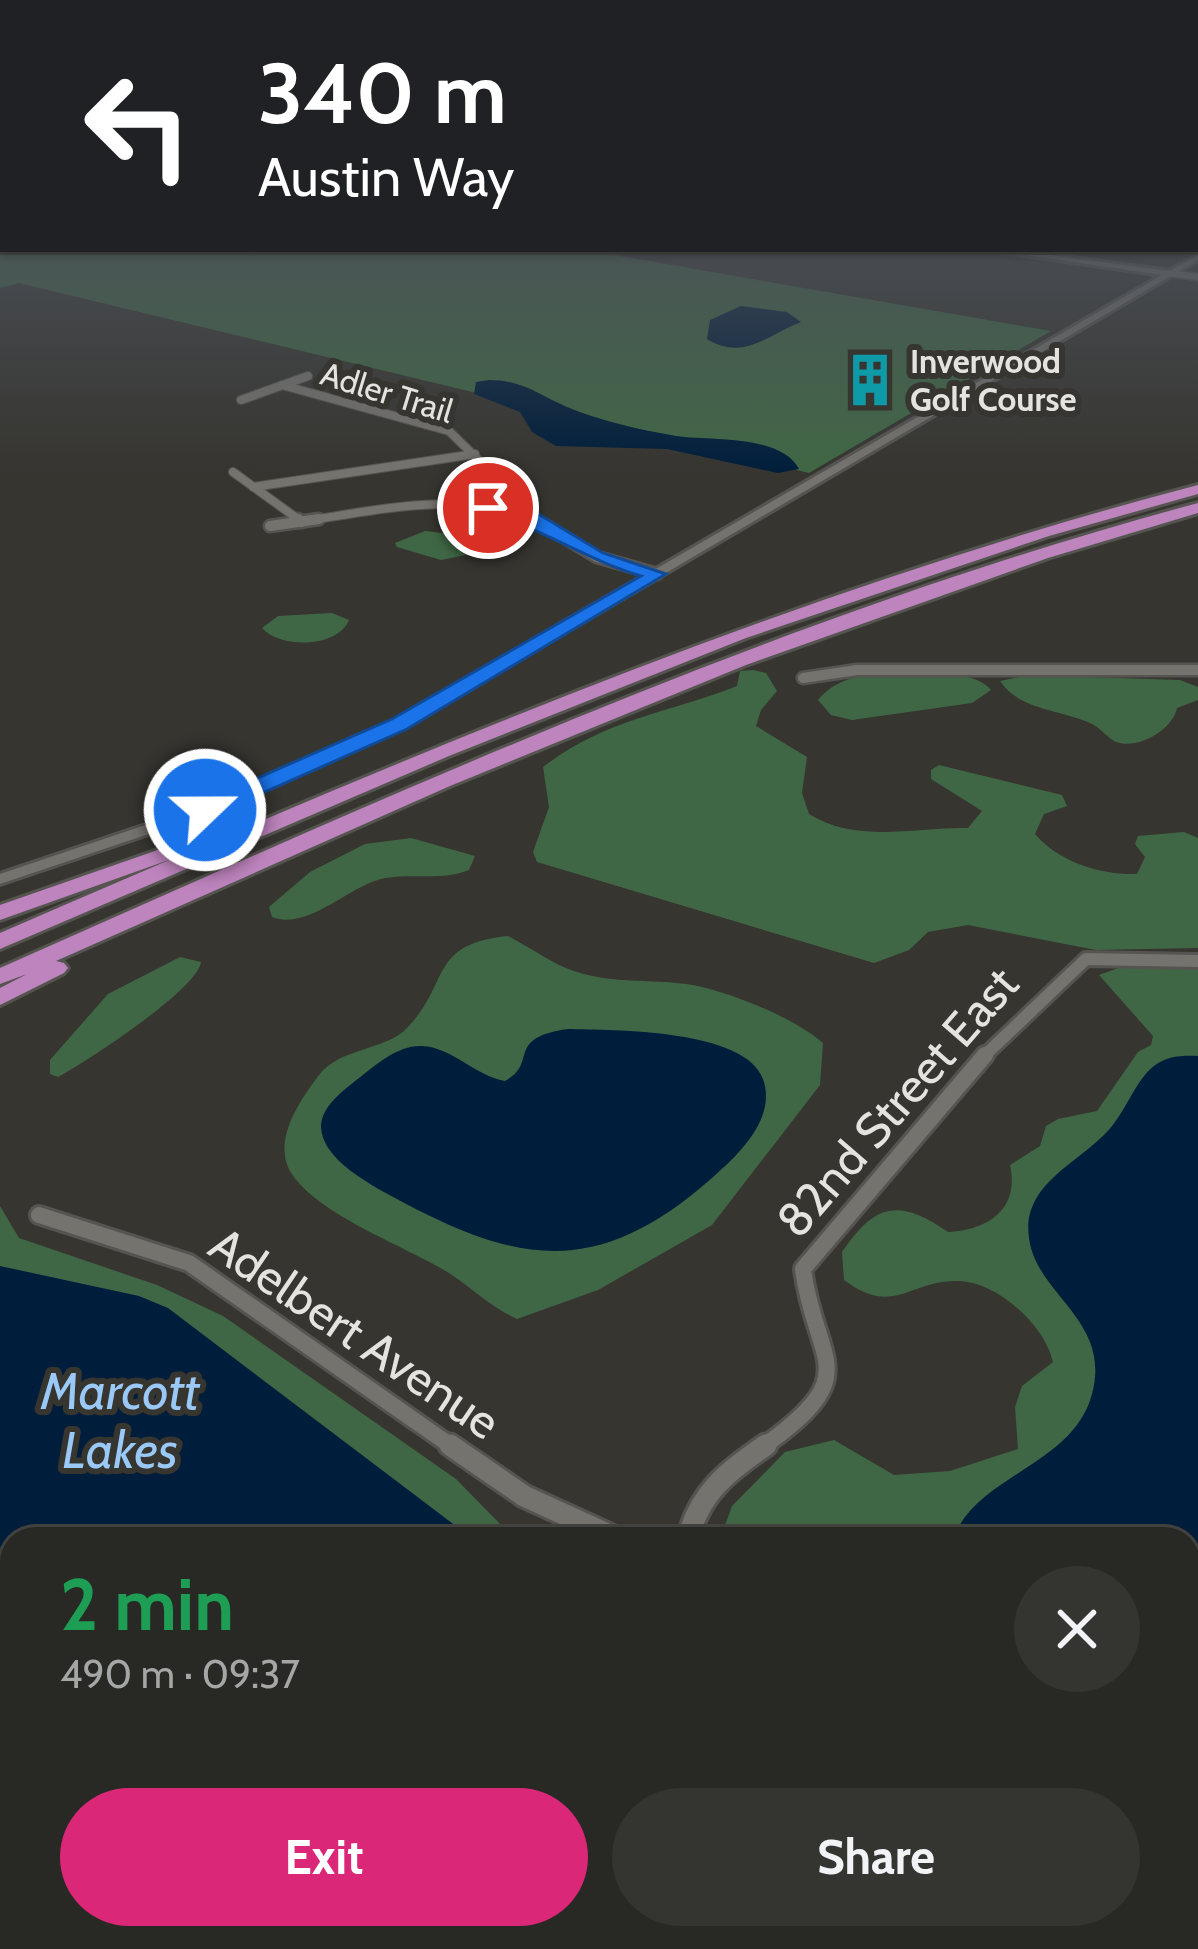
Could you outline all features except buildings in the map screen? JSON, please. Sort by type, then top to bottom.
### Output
[{"type":"highway","points":[[0,913],[828,601],[1198,489]]},
{"type":"highway","points":[[0,977],[470,768],[861,612],[1198,508]]},
{"type":"highway","points":[[0,942],[449,746]]},
{"type":"highway","points":[[0,998],[182,902],[470,768]]},
{"type":"street","points":[[0,879],[159,827],[328,759],[430,707],[1140,290]]},
{"type":"street","points":[[241,400],[308,376]]},
{"type":"street","name":"Adler Trail","points":[[281,385],[443,429],[501,482],[500,495],[488,508]]},
{"type":"street","points":[[254,487],[475,454]]},
{"type":"street","points":[[233,472],[302,522]]},
{"type":"street","points":[[270,526],[419,505],[488,508],[534,519],[597,557],[657,574]]},
{"type":"street","points":[[803,679],[856,670],[1196,672]]},
{"type":"street","name":"82nd Street East","points":[[691,1527],[697,1505],[715,1483],[803,1415],[828,1373],[830,1351],[803,1294],[803,1269],[1041,994],[1086,958],[1198,962]]},
{"type":"street","name":"Adelbert Avenue","points":[[40,1215],[189,1262],[524,1496],[592,1527]]},
{"type":"green space","points":[[48,290],[815,290],[1051,331],[809,473]]},
{"type":"green space","points":[[425,531],[479,537],[471,554],[441,560],[395,543]]},
{"type":"green space","points":[[332,613],[349,620],[343,629],[321,640],[282,640],[262,628],[278,616]]},
{"type":"green space","points":[[740,671],[766,673],[777,691],[761,710],[756,726],[807,757],[802,793],[809,814],[827,823],[887,832],[968,828],[982,811],[931,779],[931,770],[939,765],[1062,795],[1067,806],[1044,814],[1035,834],[1068,859],[1095,869],[1137,874],[1145,857],[1135,844],[1138,836],[1184,832],[1198,838],[1198,948],[1096,950],[968,925],[928,932],[909,950],[874,963],[537,862],[533,852],[549,807],[543,767],[614,727],[737,686]]},
{"type":"green space","points":[[874,674],[969,677],[991,690],[972,703],[852,720],[831,715],[818,700],[843,681]]},
{"type":"green space","points":[[1029,675],[1180,680],[1198,687],[1198,700],[1177,708],[1154,736],[1125,744],[1082,720],[1019,699],[1000,681]]},
{"type":"green space","points":[[411,838],[475,856],[469,870],[385,878],[315,913],[286,920],[272,917],[269,907],[310,872],[365,844]]},
{"type":"green space","points":[[508,936],[588,975],[686,984],[739,998],[823,1043],[820,1085],[712,1225],[598,1290],[517,1319],[449,1273],[316,1199],[299,1183],[285,1155],[292,1118],[328,1066],[407,1028],[444,968],[465,947]]},
{"type":"green space","points":[[180,957],[201,962],[181,989],[92,1056],[58,1077],[50,1074],[50,1060],[108,994]]},
{"type":"green space","points":[[1129,964],[1198,970],[1198,1527],[724,1527],[732,1506],[785,1452],[834,1440],[894,1475],[950,1471],[1018,1449],[1015,1407],[1022,1386],[1053,1362],[1030,1320],[1003,1297],[974,1283],[942,1282],[890,1296],[862,1291],[844,1280],[842,1252],[866,1223],[889,1211],[915,1214],[948,1232],[988,1222],[1010,1194],[1010,1165],[1040,1146],[1046,1126],[1097,1111],[1138,1052],[1151,1045],[1153,1036],[1099,975]]},
{"type":"green space","name":"Marcott Lakes","points":[[0,1206],[19,1238],[157,1285],[223,1316],[456,1479],[502,1526],[502,1527],[0,1527]]},
{"type":"water","points":[[741,306],[787,312],[801,322],[743,347],[707,339],[710,320]]},
{"type":"water","points":[[476,382],[521,385],[580,412],[635,428],[761,444],[790,458],[799,469],[778,473],[667,449],[556,446],[532,432],[520,412],[474,394]]},
{"type":"water","points":[[568,1029],[676,1036],[731,1050],[751,1063],[763,1079],[766,1094],[760,1122],[733,1158],[669,1212],[628,1235],[589,1247],[550,1251],[511,1246],[428,1215],[353,1173],[323,1138],[322,1119],[334,1099],[396,1052],[433,1048],[505,1081],[515,1074],[536,1038]]},
{"type":"water","points":[[1198,1056],[1198,1527],[960,1527],[984,1498],[1066,1437],[1082,1418],[1092,1394],[1092,1346],[1045,1276],[1029,1238],[1035,1202],[1044,1187],[1112,1126],[1154,1066],[1175,1057]]},
{"type":"water","name":"Marcott Lakes","points":[[0,1266],[139,1296],[168,1308],[457,1527],[0,1527]]},
{"type":"place","name":"Inverwood Golf Course","points":[[870,380]]},
{"type":"route","points":[[205,810],[399,724],[657,574],[597,557],[534,519],[488,508]]}]
